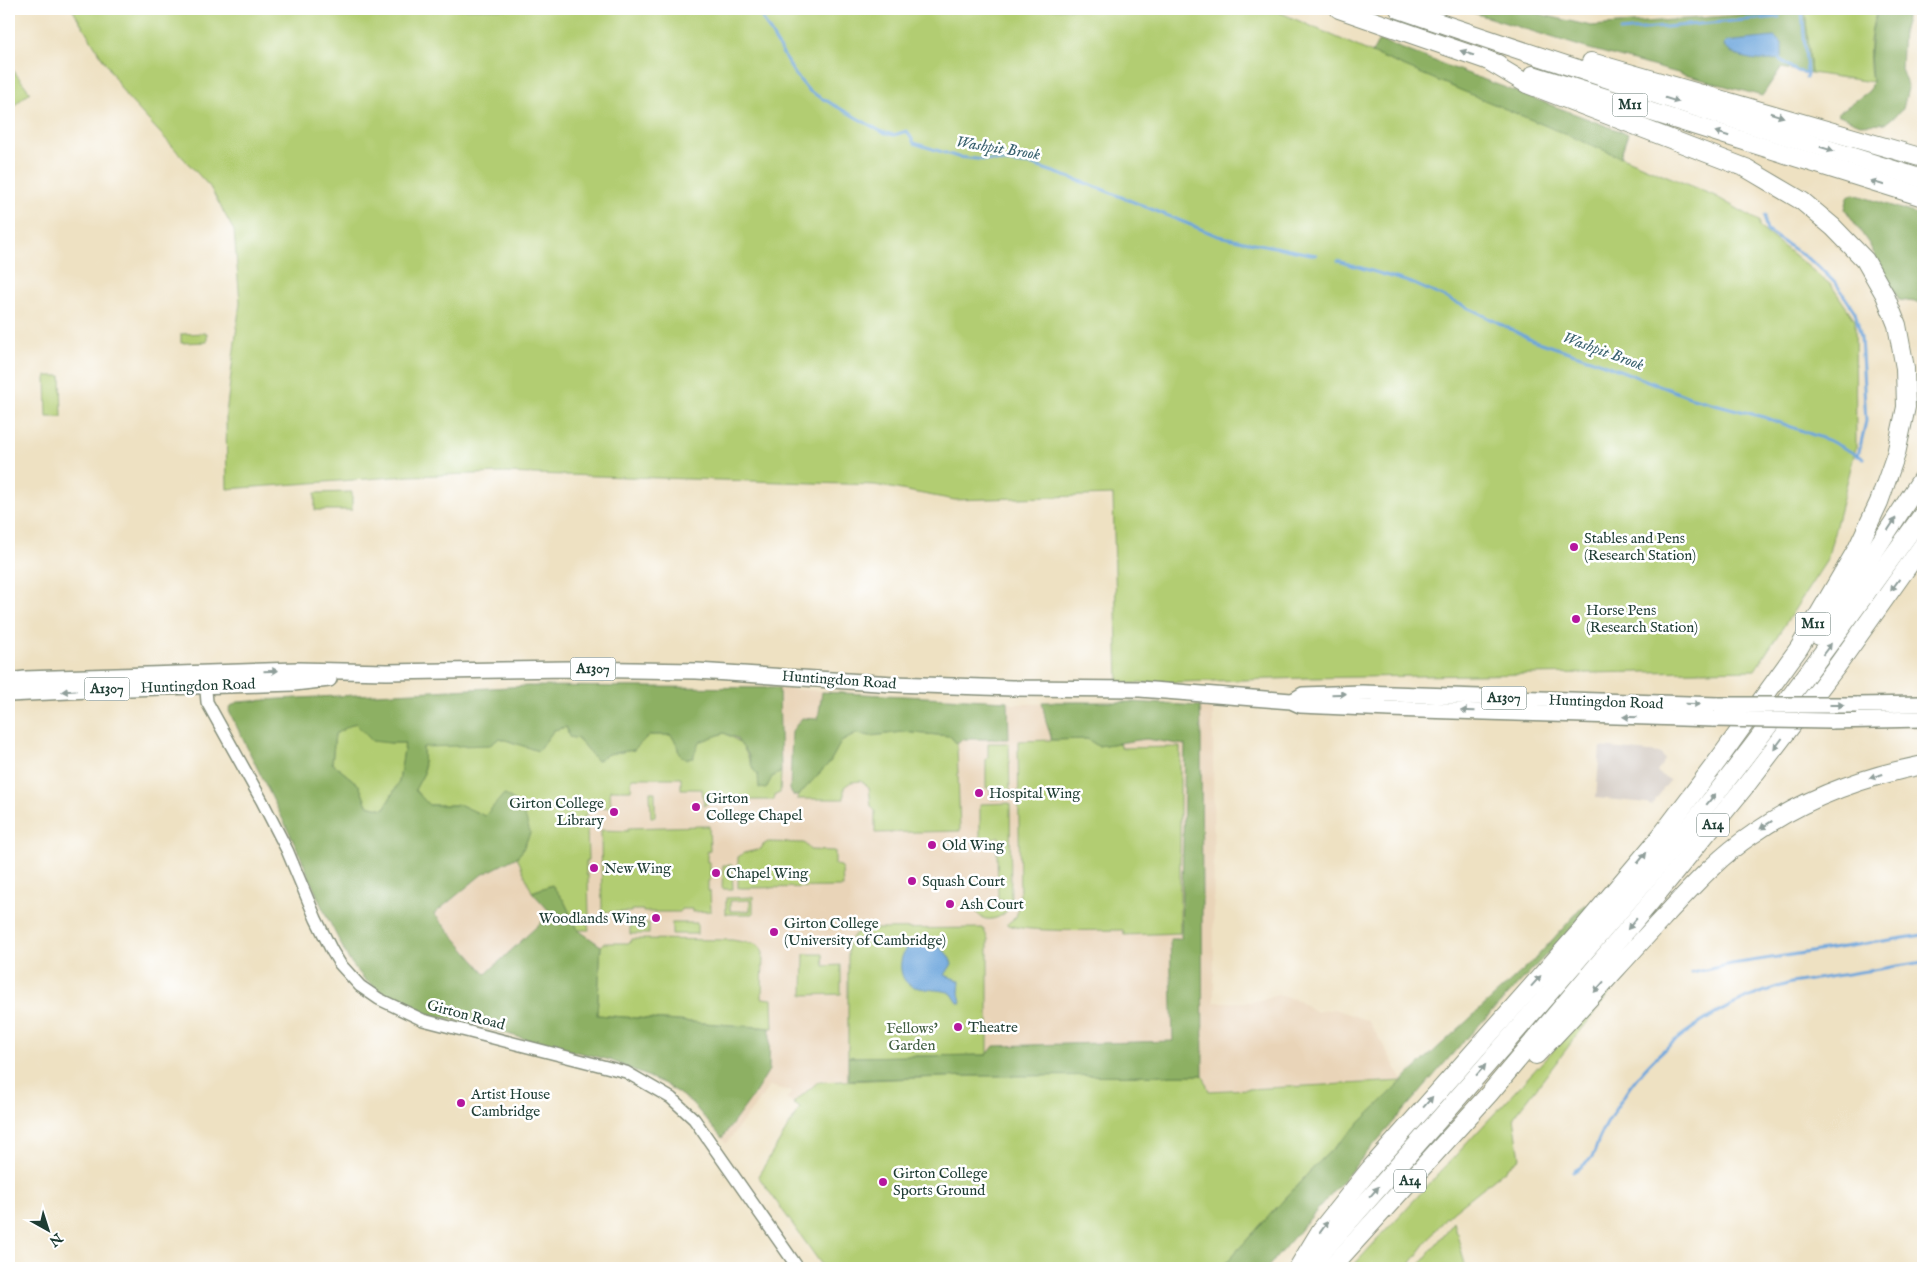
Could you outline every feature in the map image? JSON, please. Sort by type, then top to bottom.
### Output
[{"type":"highway","name":"M11","points":[[1338,9],[1487,60],[1923,197]]},
{"type":"highway","name":"M11","points":[[1399,9],[1510,47],[1923,179]]},
{"type":"highway","name":"M11","points":[[1510,47],[1550,50],[1923,158]]},
{"type":"highway","name":"M11","points":[[1298,1268],[1321,1230],[1370,1169],[1579,933],[1660,837],[1799,648],[1857,549],[1879,502],[1896,454],[1906,407],[1905,368],[1899,334],[1885,295],[1865,260],[1833,227],[1802,201],[1746,168],[1527,84],[1487,60]]},
{"type":"highway","points":[[1755,744],[1768,712],[1923,477]]},
{"type":"highway","name":"A14","points":[[1307,1268],[1640,887],[1755,744],[1833,641],[1923,514]]},
{"type":"highway","name":"A14","points":[[1331,1268],[1489,1094],[1747,784],[1836,666],[1923,545]]},
{"type":"highway","name":"A14","points":[[1489,1094],[1530,1060],[1568,1022],[1690,888],[1718,861],[1751,834],[1782,815],[1834,789],[1890,771],[1923,765]]},
{"type":"main road","name":"Huntingdon Road","points":[[9,681],[25,679],[205,679],[294,683],[387,672],[569,669],[697,671],[893,684],[1012,688],[1140,689],[1292,701],[1300,705],[1390,709],[1716,712],[1857,705],[1923,704]]},
{"type":"main road","name":"Huntingdon Road","points":[[9,694],[205,679]]},
{"type":"main road","name":"Huntingdon Road","points":[[1292,701],[1303,695],[1389,694],[1716,712],[1830,721],[1923,719]]},
{"type":"main road","points":[[1389,694],[1390,709]]},
{"type":"street","name":"Girton Road","points":[[205,679],[207,702],[287,850],[316,919],[332,951],[340,964],[360,986],[379,999],[423,1020],[626,1072],[671,1098],[694,1119],[798,1268]]},
{"type":"shaded area","name":"Girton College (University of Cambridge)","points":[[528,686],[779,688],[943,699],[1008,701],[1013,704],[1132,702],[1213,707],[1214,1002],[1252,1002],[1278,995],[1298,1000],[1316,1012],[1334,1009],[1368,1021],[1403,1081],[1208,1091],[1203,1075],[848,1080],[818,1082],[793,1103],[786,1099],[792,1092],[770,1086],[726,1144],[691,1102],[665,1084],[610,1060],[428,1014],[392,999],[365,980],[349,960],[321,905],[297,848],[229,711],[231,706],[238,702],[280,699]]},
{"type":"shaded area","points":[[1600,747],[1659,753],[1663,756],[1665,760],[1657,772],[1670,780],[1651,806],[1647,803],[1596,798]]},
{"type":"green space","points":[[72,9],[1272,9],[1377,55],[1715,196],[1759,221],[1759,227],[1831,285],[1855,320],[1856,448],[1827,560],[1755,670],[1305,678],[1118,684],[1113,495],[955,500],[875,485],[504,473],[408,476],[227,489],[226,414],[240,302],[234,231],[210,187],[126,96]]},
{"type":"green space","points":[[1461,9],[1517,9],[1591,26],[1805,10],[1811,73],[1781,68],[1762,96],[1586,48]]},
{"type":"green space","points":[[1805,9],[1878,9],[1872,26],[1870,45],[1872,82],[1811,73]]},
{"type":"green space","points":[[1878,9],[1909,9],[1903,29],[1901,69],[1908,88],[1903,109],[1886,123],[1860,124],[1837,114],[1869,91],[1872,82],[1870,52],[1872,30]]},
{"type":"green space","points":[[1379,40],[1628,134],[1620,157],[1372,53]]},
{"type":"green space","points":[[9,65],[30,92],[9,110]]},
{"type":"green space","points":[[1854,194],[1923,216],[1923,303],[1899,300],[1869,244],[1845,209],[1848,197]]},
{"type":"green space","points":[[207,333],[207,342],[181,343],[181,334]]},
{"type":"green space","points":[[46,376],[61,376],[62,417],[47,417]]},
{"type":"green space","points":[[352,492],[352,510],[315,510],[315,493]]},
{"type":"green space","points":[[528,686],[779,688],[781,772],[772,777],[766,789],[759,788],[758,775],[753,769],[748,754],[736,738],[724,733],[699,742],[693,758],[686,759],[679,754],[677,744],[671,735],[649,735],[634,750],[608,754],[597,761],[578,739],[569,737],[566,727],[554,730],[538,751],[500,738],[490,745],[423,747],[424,773],[415,790],[429,805],[461,805],[485,816],[504,794],[518,804],[526,819],[530,833],[522,851],[517,857],[480,876],[434,914],[486,974],[551,913],[532,892],[552,885],[564,901],[578,930],[601,946],[597,1015],[770,1028],[769,1070],[755,1093],[722,1138],[691,1102],[665,1084],[610,1060],[428,1014],[392,999],[365,980],[349,960],[321,905],[297,848],[229,711],[231,706],[238,702]],"holes":[[[355,723],[372,741],[405,743],[399,782],[384,809],[367,805],[359,785],[332,763],[335,734]]]},
{"type":"green space","points":[[822,692],[1008,701],[1009,739],[963,739],[957,744],[950,736],[902,732],[871,736],[856,734],[841,742],[830,762],[798,796],[794,796],[790,790],[792,731],[802,718],[818,719]]},
{"type":"green space","points":[[1042,702],[1132,702],[1200,706],[1203,1075],[971,1076],[848,1080],[848,1057],[987,1055],[994,1046],[1173,1041],[1170,939],[1181,939],[1185,745],[1146,739],[1098,746],[1087,739],[1052,740]]},
{"type":"green space","points":[[355,723],[390,743],[405,743],[399,782],[384,809],[367,805],[359,785],[332,763],[335,734]]},
{"type":"green space","points":[[566,727],[597,760],[608,754],[634,750],[648,735],[671,735],[677,744],[679,754],[696,750],[699,742],[724,733],[738,742],[746,752],[758,775],[772,777],[781,772],[780,793],[775,795],[774,800],[717,800],[709,802],[704,806],[702,789],[681,789],[681,778],[632,778],[631,790],[610,790],[611,807],[587,808],[587,814],[585,815],[585,824],[587,824],[588,861],[586,862],[586,875],[588,875],[589,918],[587,918],[589,930],[578,930],[564,901],[552,885],[532,892],[517,857],[522,851],[530,833],[504,795],[485,817],[461,805],[429,805],[414,791],[424,773],[423,746],[500,738],[538,751],[554,730]]},
{"type":"green space","points":[[902,732],[950,736],[957,744],[960,831],[875,833],[875,811],[871,806],[869,787],[861,781],[851,782],[844,787],[844,799],[797,799],[830,762],[841,742],[856,734],[871,736]]},
{"type":"green space","points":[[1087,739],[1098,746],[1119,743],[1122,748],[1180,747],[1180,933],[1124,935],[1123,930],[1044,930],[1015,927],[1007,924],[1016,917],[1020,903],[1018,741]]},
{"type":"green space","points":[[988,743],[1009,743],[1010,798],[991,799],[990,788],[986,788]]},
{"type":"green space","points":[[650,792],[655,792],[655,817],[651,817]]},
{"type":"green space","points":[[1010,803],[1011,905],[999,917],[993,919],[983,918],[976,910],[1003,909],[1003,899],[998,899],[997,850],[1000,839],[998,836],[996,838],[980,838],[980,804]]},
{"type":"green space","points":[[709,826],[710,850],[707,851],[707,862],[710,862],[708,891],[710,891],[711,911],[692,912],[692,909],[681,909],[680,912],[643,912],[643,910],[631,910],[631,912],[602,912],[601,830],[628,831],[628,828]]},
{"type":"green space","points":[[768,842],[804,843],[810,850],[835,851],[835,865],[840,866],[842,869],[843,887],[738,888],[738,857],[744,853],[761,849]]},
{"type":"green space","points":[[723,865],[732,865],[733,889],[722,889]]},
{"type":"green space","points":[[753,897],[753,914],[726,914],[726,898]],"holes":[[[750,900],[750,911],[730,911],[730,901]]]},
{"type":"green space","points":[[1585,904],[1590,909],[1462,1043],[1267,1268],[1221,1268],[1316,1165],[1422,1062],[1533,961]]},
{"type":"green space","points":[[649,923],[649,934],[630,934],[630,924]]},
{"type":"green space","points":[[672,923],[697,923],[697,934],[672,934]]},
{"type":"green space","name":"Fellows' Garden","points":[[983,928],[988,939],[988,1055],[848,1057],[848,942],[856,933],[870,929]]},
{"type":"green space","points":[[631,939],[732,940],[755,944],[761,948],[763,953],[762,998],[772,999],[773,1028],[597,1015],[601,946],[603,943],[630,943]]},
{"type":"green space","points":[[804,954],[823,954],[824,966],[841,965],[841,994],[803,995]]},
{"type":"green space","points":[[1626,972],[1514,1117],[1520,1158],[1445,1218],[1407,1268],[1351,1268]]},
{"type":"green space","points":[[1203,1075],[1209,1091],[1403,1081],[1316,1165],[1221,1268],[824,1268],[758,1176],[800,1108],[793,1103],[818,1082],[971,1076]]},
{"type":"green space","points":[[1454,1222],[1466,1268],[1417,1268]]},
{"type":"water","points":[[1774,37],[1782,43],[1782,55],[1779,59],[1749,59],[1729,51],[1724,46],[1725,42]]},
{"type":"water","points":[[926,942],[939,947],[948,956],[952,964],[945,975],[960,981],[959,993],[961,1003],[958,1003],[952,994],[948,992],[914,987],[906,982],[903,977],[901,965],[907,948],[914,943]]},
{"type":"waterway","name":"Washpit Brook","points":[[757,9],[794,73],[809,91],[882,132],[894,135],[907,131],[914,143],[958,157],[1033,165],[1094,186],[1218,236],[1316,255]]},
{"type":"waterway","points":[[1802,9],[1806,78]]},
{"type":"waterway","points":[[1620,31],[1779,17]]},
{"type":"waterway","points":[[1779,59],[1796,71],[1807,73]]},
{"type":"waterway","points":[[1765,215],[1767,231],[1817,265],[1837,285],[1855,312],[1861,337],[1866,421],[1858,456]]},
{"type":"waterway","name":"Washpit Brook","points":[[1338,261],[1412,283],[1475,311],[1532,340],[1596,361],[1689,397],[1767,418],[1830,441],[1863,458]]},
{"type":"waterway","points":[[1692,973],[1732,964],[1923,935]]},
{"type":"waterway","points":[[1573,1172],[1593,1156],[1608,1122],[1638,1077],[1655,1058],[1696,1025],[1743,1000],[1791,983],[1923,962]]},
{"type":"place","name":"Stables and Pens (Research Station)","points":[[1574,547]]},
{"type":"place","name":"Horse Pens (Research Station)","points":[[1576,619]]},
{"type":"place","name":"Hospital Wing","points":[[979,793]]},
{"type":"place","name":"Girton College Chapel","points":[[696,807]]},
{"type":"place","name":"Girton College Library","points":[[614,812]]},
{"type":"place","name":"Old Wing","points":[[932,845]]},
{"type":"place","name":"New Wing","points":[[594,868]]},
{"type":"place","name":"Chapel Wing","points":[[716,873]]},
{"type":"place","name":"Squash Court","points":[[912,881]]},
{"type":"place","name":"Ash Court","points":[[950,904]]},
{"type":"place","name":"Woodlands Wing","points":[[656,918]]},
{"type":"place","name":"Girton College (University of Cambridge)","points":[[774,932]]},
{"type":"place","name":"Theatre","points":[[958,1027]]},
{"type":"place","name":"Artist House Cambridge","points":[[461,1103]]},
{"type":"place","name":"Girton College Sports Ground","points":[[883,1182]]}]
